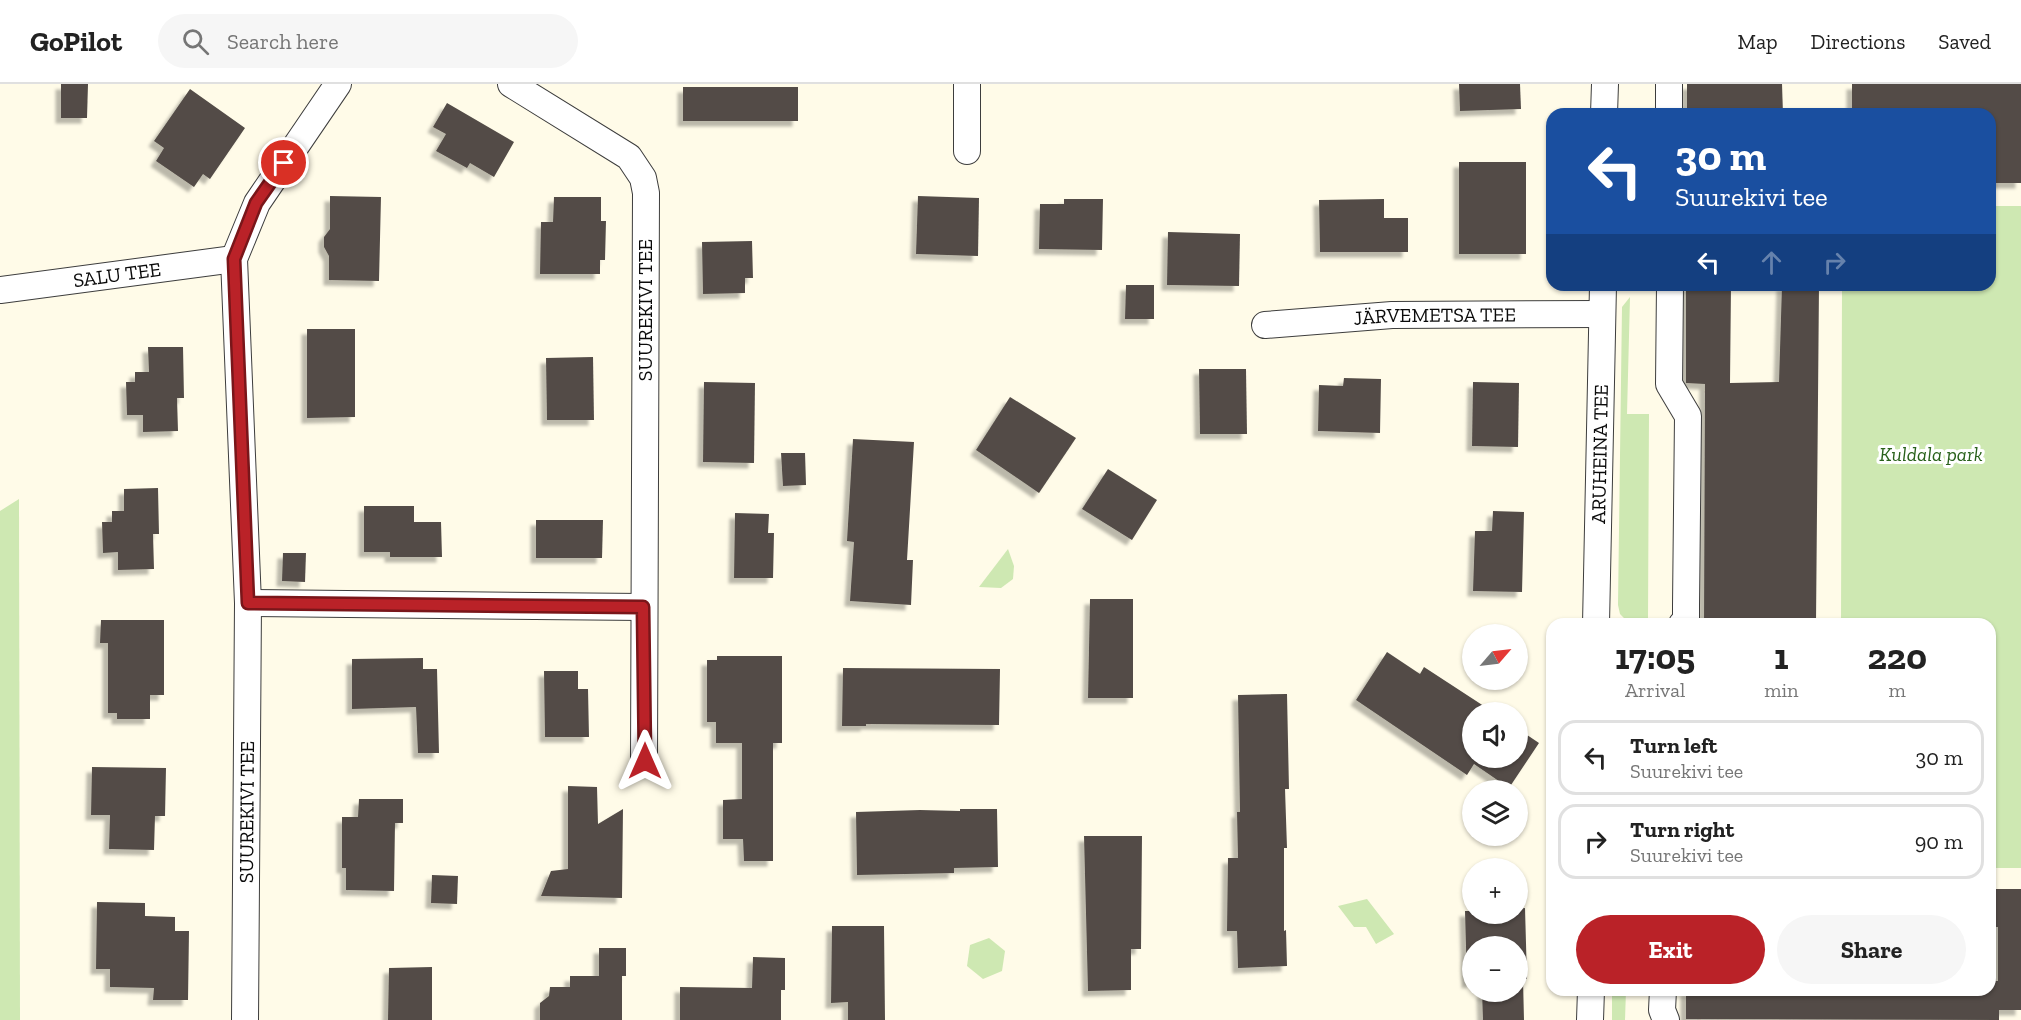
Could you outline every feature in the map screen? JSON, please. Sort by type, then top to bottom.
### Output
[{"type":"street","name":"SUUREKIVI TEE","points":[[245,1020],[248,603],[234,259],[256,203],[338,84]]},
{"type":"street","name":"SUUREKIVI TEE","points":[[511,84],[629,157],[643,178],[646,193],[643,607],[645,761]]},
{"type":"street","points":[[966,151],[967,84]]},
{"type":"street","points":[[1604,108],[1605,84]]},
{"type":"street","points":[[1669,84],[1669,108]]},
{"type":"street","name":"SALU TEE","points":[[0,290],[234,259]]},
{"type":"street","name":"ARUHEINA TEE","points":[[1596,618],[1603,291]]},
{"type":"street","points":[[1670,291],[1670,384],[1689,416],[1686,618]]},
{"type":"street","name":"JÄRVEMETSA TEE","points":[[1265,325],[1392,315],[1602,314]]},
{"type":"street","points":[[248,603],[643,607]]},
{"type":"street","points":[[1590,1020],[1591,996]]},
{"type":"street","points":[[1662,996],[1662,1010],[1666,1020]]},
{"type":"green space","name":"Kuldala park","points":[[1996,206],[2021,206],[2021,868],[1996,868],[1996,618],[1841,618],[1842,291],[1996,291]]},
{"type":"green space","points":[[1630,297],[1627,414],[1649,414],[1648,618],[1624,618],[1620,614],[1618,605],[1622,307]]},
{"type":"green space","points":[[19,499],[20,1020],[0,1020],[0,511]]},
{"type":"green space","points":[[1008,549],[1014,566],[1013,579],[1001,588],[979,587]]},
{"type":"green space","points":[[1367,899],[1394,934],[1376,944],[1366,927],[1354,927],[1338,906]]},
{"type":"green space","points":[[989,938],[1005,951],[1002,971],[983,979],[967,966],[970,945]]},
{"type":"green space","points":[[1612,996],[1626,996],[1625,1020],[1612,1020]]},
{"type":"building","points":[[61,84],[88,84],[87,118],[61,118]]},
{"type":"building","points":[[1459,84],[1520,84],[1521,109],[1460,111]]},
{"type":"building","points":[[1687,84],[1782,84],[1783,108],[1687,108]]},
{"type":"building","points":[[1852,84],[2021,84],[2021,183],[1996,183],[1996,108],[1852,108]]},
{"type":"building","points":[[683,87],[798,87],[798,121],[683,121]]},
{"type":"building","points":[[190,89],[245,128],[210,179],[203,174],[194,187],[156,161],[164,148],[154,141]]},
{"type":"building","points":[[447,103],[514,142],[494,177],[470,163],[467,168],[436,151],[446,134],[433,127]]},
{"type":"building","points":[[1459,162],[1526,162],[1526,254],[1459,254]]},
{"type":"building","points":[[330,196],[381,197],[379,281],[329,280],[329,256],[324,247],[324,237],[330,229]]},
{"type":"building","points":[[918,196],[979,198],[978,256],[916,254]]},
{"type":"building","points":[[554,197],[601,197],[601,221],[606,221],[605,260],[600,260],[600,274],[540,274],[541,222],[553,222]]},
{"type":"building","points":[[1064,199],[1103,199],[1102,250],[1039,249],[1040,204],[1064,204]]},
{"type":"building","points":[[1384,199],[1384,218],[1408,218],[1408,252],[1320,252],[1319,200]]},
{"type":"building","points":[[1168,232],[1240,234],[1239,286],[1167,285]]},
{"type":"building","points":[[752,241],[753,278],[745,278],[745,293],[703,294],[702,242]]},
{"type":"building","points":[[1126,285],[1154,285],[1154,319],[1125,319]]},
{"type":"building","points":[[1686,291],[1731,291],[1730,383],[1779,382],[1782,291],[1819,291],[1816,618],[1704,618],[1705,384],[1686,383]]},
{"type":"building","points":[[307,329],[355,329],[355,417],[307,418]]},
{"type":"building","points":[[148,347],[183,347],[184,398],[177,398],[178,431],[143,432],[143,415],[127,415],[126,382],[135,382],[135,372],[149,372]]},
{"type":"building","points":[[593,357],[594,420],[547,420],[546,358]]},
{"type":"building","points":[[1199,369],[1246,369],[1247,434],[1200,434]]},
{"type":"building","points":[[1344,378],[1381,379],[1380,433],[1318,431],[1319,385],[1343,386]]},
{"type":"building","points":[[704,382],[755,383],[754,463],[703,462]]},
{"type":"building","points":[[1473,382],[1519,383],[1518,447],[1472,446]]},
{"type":"building","points":[[1010,397],[1076,438],[1039,493],[976,450]]},
{"type":"building","points":[[853,439],[914,442],[907,560],[913,560],[911,605],[850,601],[854,542],[847,541]]},
{"type":"building","points":[[781,453],[805,453],[806,485],[783,486]]},
{"type":"building","points":[[1108,469],[1157,500],[1132,540],[1082,509]]},
{"type":"building","points":[[158,488],[159,534],[153,534],[154,569],[118,570],[118,552],[103,553],[102,522],[112,522],[112,511],[124,511],[124,489]]},
{"type":"building","points":[[364,506],[414,506],[414,522],[441,522],[442,557],[390,557],[390,552],[364,552]]},
{"type":"building","points":[[1493,511],[1524,512],[1522,592],[1473,591],[1475,531],[1492,531]]},
{"type":"building","points":[[735,513],[769,514],[768,533],[774,533],[773,578],[734,578]]},
{"type":"building","points":[[536,520],[603,520],[602,558],[536,558]]},
{"type":"building","points":[[283,553],[306,553],[305,582],[282,581]]},
{"type":"building","points":[[1090,599],[1133,599],[1133,698],[1088,698]]},
{"type":"building","points":[[101,620],[164,620],[164,695],[150,695],[150,719],[117,719],[117,713],[108,713],[108,643],[100,643]]},
{"type":"building","points":[[1387,652],[1420,674],[1424,667],[1478,702],[1462,702],[1462,768],[1471,768],[1467,775],[1356,700]]},
{"type":"building","points":[[717,656],[782,656],[782,743],[773,743],[773,861],[744,861],[743,839],[723,839],[723,800],[742,799],[742,743],[716,743],[716,722],[707,722],[707,660],[717,660]]},
{"type":"building","points":[[423,658],[423,669],[437,669],[439,753],[418,753],[416,707],[352,709],[352,659]]},
{"type":"building","points":[[843,668],[1000,669],[999,725],[866,724],[866,726],[842,726]]},
{"type":"building","points":[[544,671],[578,671],[578,689],[588,689],[589,737],[545,737]]},
{"type":"building","points":[[1287,694],[1289,789],[1285,789],[1287,848],[1284,848],[1284,931],[1286,930],[1287,966],[1238,968],[1237,931],[1227,931],[1228,858],[1238,858],[1237,812],[1240,812],[1238,695]]},
{"type":"building","points":[[1528,736],[1539,743],[1528,760]]},
{"type":"building","points":[[92,767],[166,768],[165,816],[155,816],[154,850],[109,849],[110,815],[91,815]]},
{"type":"building","points":[[1480,768],[1522,768],[1514,780],[1497,780]]},
{"type":"building","points":[[568,786],[597,787],[598,824],[623,809],[622,898],[541,896],[551,871],[568,869]]},
{"type":"building","points":[[359,799],[403,799],[403,823],[395,823],[394,891],[346,890],[346,868],[342,868],[342,817],[358,817]]},
{"type":"building","points":[[960,809],[997,809],[998,867],[954,868],[954,873],[857,875],[856,812],[960,811]]},
{"type":"building","points":[[1084,836],[1142,836],[1141,949],[1131,949],[1131,990],[1088,991]]},
{"type":"building","points":[[432,875],[458,876],[457,904],[431,903]]},
{"type":"building","points":[[1996,889],[2021,889],[2021,1010],[1999,1010],[1999,1020],[1686,1019],[1686,996],[1996,996],[1998,927],[1996,927]]},
{"type":"building","points":[[97,902],[145,903],[145,916],[175,917],[175,931],[189,931],[188,1000],[153,1000],[154,988],[110,987],[110,969],[96,969]]},
{"type":"building","points":[[1465,924],[1525,924],[1526,936],[1466,936]]},
{"type":"building","points":[[832,926],[884,926],[885,1020],[848,1020],[848,1002],[831,1003]]},
{"type":"building","points":[[599,948],[626,948],[626,976],[622,976],[622,1020],[540,1020],[540,1003],[549,996],[550,987],[570,987],[570,976],[599,976]]},
{"type":"building","points":[[753,957],[785,958],[785,990],[781,990],[781,1020],[680,1020],[680,987],[752,988]]},
{"type":"building","points":[[432,967],[432,1020],[388,1020],[389,968]]},
{"type":"building","points":[[1482,1002],[1524,1002],[1524,1020],[1483,1020]]},
{"type":"route","points":[[284,163],[256,203],[234,259],[248,603],[643,607],[645,761]]}]
